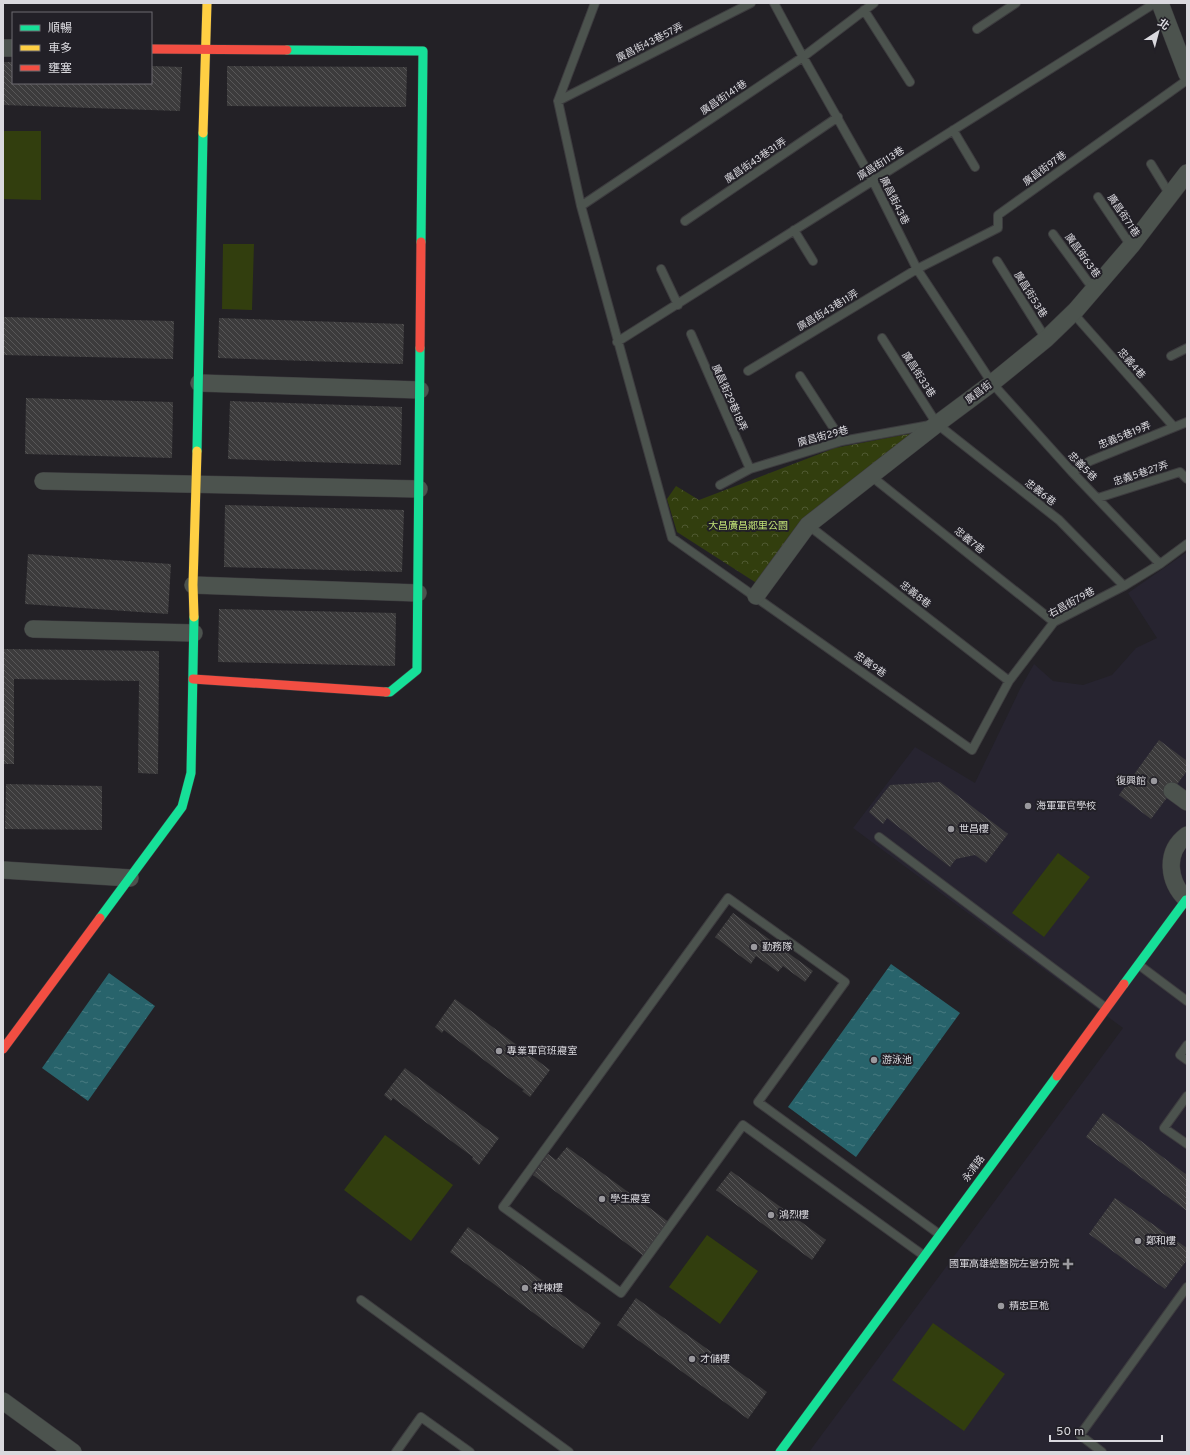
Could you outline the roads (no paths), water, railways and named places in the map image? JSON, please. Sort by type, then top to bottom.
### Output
[{"type":"street","points":[[3,1048],[182,807],[191,773],[194,633],[193,585],[197,483],[201,222],[207,3]]},
{"type":"street","points":[[1160,3],[1187,74]]},
{"type":"street","points":[[152,49],[423,51],[417,670],[390,692],[193,679]]},
{"type":"street","name":"廣昌街","points":[[756,596],[808,525],[937,424],[992,384],[1046,339],[1073,313],[1131,246],[1187,173]]},
{"type":"street","points":[[199,383],[420,390]]},
{"type":"street","points":[[43,481],[419,488]]},
{"type":"street","points":[[193,585],[418,593]]},
{"type":"street","points":[[33,629],[194,633]]},
{"type":"street","points":[[1172,791],[1187,802]]},
{"type":"street","points":[[1187,835],[1182,838],[1175,850],[1171,863],[1174,883],[1177,889],[1187,900]]},
{"type":"street","points":[[3,870],[130,878]]},
{"type":"street","name":"永清路","points":[[780,1452],[1187,900]]},
{"type":"street","points":[[3,1401],[73,1452]]},
{"type":"lane","points":[[558,101],[595,3]]},
{"type":"lane","name":"廣昌街43巷57弄","points":[[558,101],[751,3]]},
{"type":"lane","name":"廣昌街43巷","points":[[774,3],[873,181],[917,269],[992,384]]},
{"type":"lane","name":"廣昌街141巷","points":[[581,206],[803,57],[874,3]]},
{"type":"lane","points":[[977,29],[1016,3]]},
{"type":"lane","name":"廣昌街113巷","points":[[617,342],[678,305],[794,230],[1155,3]]},
{"type":"lane","points":[[864,10],[910,82]]},
{"type":"lane","name":"廣昌街97巷","points":[[917,269],[998,228],[998,215],[1187,80]]},
{"type":"lane","name":"忠義9巷","points":[[558,101],[581,206],[617,342],[672,538],[972,750]]},
{"type":"lane","name":"廣昌街43巷31弄","points":[[685,221],[838,117]]},
{"type":"lane","points":[[953,130],[975,167]]},
{"type":"lane","points":[[1151,164],[1170,195]]},
{"type":"lane","name":"廣昌街71巷","points":[[1098,197],[1131,246]]},
{"type":"lane","points":[[794,230],[813,261]]},
{"type":"lane","name":"廣昌街63巷","points":[[1053,234],[1094,290]]},
{"type":"lane","name":"廣昌街53巷","points":[[997,261],[1046,339]]},
{"type":"lane","points":[[661,269],[678,305]]},
{"type":"lane","name":"廣昌街43巷11弄","points":[[748,370],[917,269]]},
{"type":"lane","name":"忠義4巷","points":[[1073,313],[1174,427]]},
{"type":"lane","name":"廣昌街29巷18弄","points":[[691,334],[750,469]]},
{"type":"lane","name":"廣昌街33巷","points":[[882,338],[937,424]]},
{"type":"lane","points":[[1171,356],[1187,348]]},
{"type":"lane","points":[[800,376],[842,441]]},
{"type":"lane","name":"忠義5巷","points":[[992,384],[1072,472],[1160,564]]},
{"type":"lane","name":"忠義5巷19弄","points":[[1072,472],[1090,461],[1187,422]]},
{"type":"lane","name":"廣昌街29巷","points":[[720,485],[750,469],[842,441],[937,424]]},
{"type":"lane","name":"忠義6巷","points":[[937,424],[1059,520],[1124,586]]},
{"type":"lane","name":"忠義5巷27弄","points":[[1098,498],[1180,472],[1187,478]]},
{"type":"lane","name":"忠義7巷","points":[[871,476],[1054,622]]},
{"type":"lane","name":"忠義8巷","points":[[808,525],[1009,681]]},
{"type":"lane","name":"右昌街79巷","points":[[972,750],[1009,681],[1054,622],[1124,586],[1160,564],[1187,544]]},
{"type":"lane","points":[[879,837],[1107,1008]]},
{"type":"lane","points":[[924,1256],[743,1125],[621,1293],[503,1207],[728,898],[845,982],[758,1102],[940,1234]]},
{"type":"lane","points":[[1138,965],[1187,1001]]},
{"type":"lane","points":[[1187,1045],[1180,1055],[1187,1060]]},
{"type":"lane","points":[[1187,1096],[1164,1128],[1187,1144]]},
{"type":"lane","points":[[1102,1452],[1080,1435],[1187,1286]]},
{"type":"lane","points":[[361,1300],[569,1452]]},
{"type":"lane","points":[[396,1452],[421,1417],[470,1452]]},
{"type":"water","name":"游泳池","points":[[891,964],[960,1013],[856,1157],[788,1107]]},
{"type":"water","points":[[109,973],[155,1006],[88,1101],[42,1068]]},
{"type":"place","name":"復興館","points":[[1154,781]]},
{"type":"place","name":"海軍軍官學校","points":[[1028,806]]},
{"type":"place","name":"世昌樓","points":[[951,829]]},
{"type":"place","name":"勤務隊","points":[[754,947]]},
{"type":"place","name":"專業軍官班寢室","points":[[499,1051]]},
{"type":"place","name":"游泳池","points":[[874,1060]]},
{"type":"place","name":"學生寢室","points":[[602,1199]]},
{"type":"place","name":"鴻烈樓","points":[[771,1215]]},
{"type":"place","name":"鄭和樓","points":[[1138,1241]]},
{"type":"place","name":"國軍高雄總醫院左營分院","points":[[1068,1264]]},
{"type":"place","name":"祥棟樓","points":[[525,1288]]},
{"type":"place","name":"精忠巨桅","points":[[1001,1306]]},
{"type":"place","name":"才儲樓","points":[[692,1359]]},
{"type":"park label","name":"大昌廣昌鄰里公園","points":[[748,526]]}]
